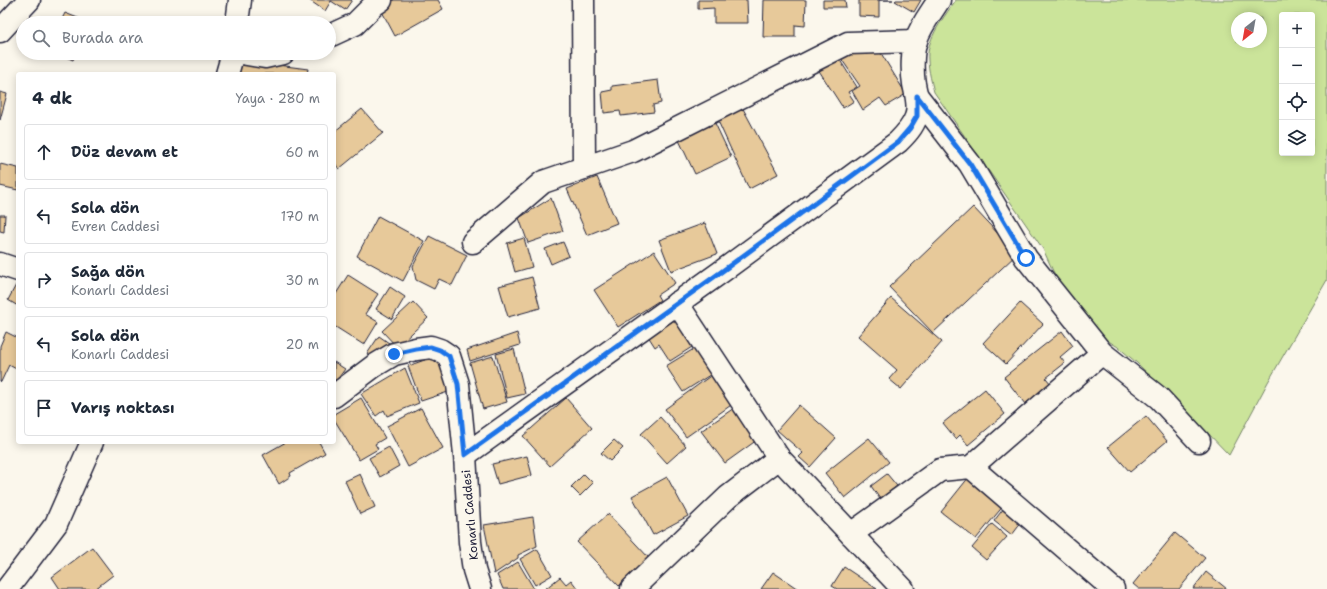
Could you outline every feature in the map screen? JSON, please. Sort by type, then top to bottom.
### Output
[{"type":"street","points":[[0,31],[29,0]]},
{"type":"street","points":[[238,16],[240,0]]},
{"type":"street","points":[[336,33],[355,24],[381,0]]},
{"type":"street","points":[[583,0],[584,168]]},
{"type":"street","points":[[465,455],[898,142],[910,128],[917,116],[917,96],[914,82],[913,63],[916,41],[924,23],[939,0]]},
{"type":"street","points":[[473,242],[542,182],[633,151],[848,43],[916,41]]},
{"type":"street","points":[[228,72],[231,60]]},
{"type":"street","points":[[917,96],[970,164],[1026,258],[1102,353],[1159,398],[1199,441]]},
{"type":"street","points":[[0,264],[16,269]]},
{"type":"street","points":[[677,303],[779,458],[903,589]]},
{"type":"street","name":"Konarlı Caddesi","points":[[336,394],[374,366],[394,354],[431,347],[440,350],[449,356],[458,384],[465,455],[470,542],[474,570],[480,589]]},
{"type":"street","points":[[851,534],[940,470],[971,468],[1102,353]]},
{"type":"street","points":[[7,589],[56,524],[91,444]]},
{"type":"street","points":[[632,589],[728,498],[779,458]]},
{"type":"street","points":[[971,468],[1113,589]]},
{"type":"green space","points":[[956,0],[1327,0],[1327,280],[1268,382],[1229,455],[1137,363],[1118,347],[1102,337],[1067,296],[1043,249],[934,92],[928,62],[928,52],[929,45],[935,31]]},
{"type":"building","points":[[309,0],[352,0],[345,10],[331,1],[325,11]]},
{"type":"building","points":[[386,0],[438,0],[443,9],[395,36],[378,4]]},
{"type":"building","points":[[698,0],[747,0],[748,23],[714,23],[714,8],[698,9]]},
{"type":"building","points":[[764,0],[806,0],[805,26],[795,25],[795,37],[763,37]]},
{"type":"building","points":[[823,0],[845,0],[846,7],[823,7]]},
{"type":"building","points":[[859,0],[879,0],[879,17],[859,16]]},
{"type":"building","points":[[921,0],[914,12],[895,1]]},
{"type":"building","points":[[65,13],[73,16],[64,16]]},
{"type":"building","points":[[876,45],[906,94],[886,106],[880,98],[863,110],[852,91],[860,86],[838,54]]},
{"type":"building","points":[[836,54],[857,87],[848,92],[854,101],[843,108],[816,66]]},
{"type":"building","points":[[240,60],[308,69],[307,72],[238,72]]},
{"type":"building","points":[[658,80],[661,103],[653,105],[654,112],[621,116],[620,111],[604,113],[602,92],[612,90],[612,86]]},
{"type":"building","points":[[0,92],[7,94],[0,120]]},
{"type":"building","points":[[740,103],[778,174],[749,189],[718,121]]},
{"type":"building","points":[[362,109],[383,133],[339,169],[336,165],[336,130]]},
{"type":"building","points":[[713,119],[731,157],[695,174],[677,136]]},
{"type":"building","points":[[0,164],[16,168],[16,190],[0,186]]},
{"type":"building","points":[[597,177],[617,223],[587,235],[567,189]]},
{"type":"building","points":[[551,198],[563,231],[528,243],[519,218]]},
{"type":"building","points":[[973,207],[1017,254],[933,333],[889,287]]},
{"type":"building","points":[[0,215],[5,215],[4,232],[0,231]]},
{"type":"building","points":[[378,216],[424,241],[403,281],[357,256]]},
{"type":"building","points":[[705,223],[717,254],[671,271],[659,240]]},
{"type":"building","points":[[429,236],[467,255],[452,285],[439,279],[434,289],[416,280],[413,266]]},
{"type":"building","points":[[524,238],[532,267],[515,272],[507,243]]},
{"type":"building","points":[[563,242],[569,256],[551,264],[545,249]]},
{"type":"building","points":[[654,251],[675,283],[657,295],[660,300],[618,327],[594,290]]},
{"type":"building","points":[[348,275],[378,294],[365,314],[378,322],[364,345],[336,327],[336,294]]},
{"type":"building","points":[[532,277],[540,308],[508,317],[499,286]]},
{"type":"building","points":[[16,285],[16,305],[8,300]]},
{"type":"building","points":[[390,287],[405,297],[392,319],[376,309]]},
{"type":"building","points":[[891,298],[942,342],[901,389],[889,379],[897,370],[858,336]]},
{"type":"building","points":[[413,302],[428,318],[397,347],[382,331]]},
{"type":"building","points":[[1020,303],[1043,324],[1006,364],[983,343]]},
{"type":"building","points":[[675,320],[692,347],[670,361],[659,344],[655,347],[648,336]]},
{"type":"building","points":[[1062,331],[1073,346],[1060,357],[1065,363],[1046,378],[1051,384],[1025,404],[1004,377]]},
{"type":"building","points":[[6,332],[16,337],[16,369],[9,365],[1,382],[0,381],[0,346]]},
{"type":"building","points":[[517,333],[520,345],[470,361],[467,350]]},
{"type":"building","points":[[379,336],[396,348],[378,362],[367,354]]},
{"type":"building","points":[[697,347],[713,373],[683,392],[666,366]]},
{"type":"building","points":[[514,349],[525,394],[507,398],[496,354]]},
{"type":"building","points":[[441,354],[454,390],[421,401],[408,366]]},
{"type":"building","points":[[493,356],[507,402],[483,409],[470,363]]},
{"type":"building","points":[[336,363],[345,369],[336,381]]},
{"type":"building","points":[[405,368],[419,403],[387,416],[384,410],[376,416],[361,394]]},
{"type":"building","points":[[713,374],[734,403],[686,437],[665,409]]},
{"type":"building","points":[[985,389],[1005,414],[968,445],[960,435],[956,439],[943,423]]},
{"type":"building","points":[[361,398],[385,438],[375,444],[378,449],[359,460],[336,422],[336,413]]},
{"type":"building","points":[[566,398],[592,428],[550,466],[523,436]]},
{"type":"building","points":[[799,405],[836,438],[810,467],[799,457],[803,453],[777,430]]},
{"type":"building","points":[[421,408],[443,448],[408,467],[387,426]]},
{"type":"building","points":[[734,408],[757,440],[725,463],[701,431]]},
{"type":"building","points":[[1146,416],[1167,441],[1130,472],[1108,447]]},
{"type":"building","points":[[660,417],[686,446],[667,463],[641,434]]},
{"type":"building","points":[[869,438],[889,462],[845,498],[825,473]]},
{"type":"building","points":[[614,440],[623,448],[610,461],[601,453]]},
{"type":"building","points":[[282,444],[320,444],[325,453],[290,473],[291,476],[279,484],[263,455]]},
{"type":"building","points":[[389,447],[399,466],[380,477],[369,458]]},
{"type":"building","points":[[527,456],[532,475],[498,484],[492,464]]},
{"type":"building","points":[[360,474],[375,507],[360,514],[345,481]]},
{"type":"building","points":[[584,474],[593,483],[580,496],[571,487]]},
{"type":"building","points":[[887,474],[897,486],[880,499],[871,486]]},
{"type":"building","points":[[667,477],[688,516],[653,535],[632,496]]},
{"type":"building","points":[[969,477],[1004,505],[976,539],[941,512]]},
{"type":"building","points":[[1004,508],[1021,523],[1012,535],[994,521]]},
{"type":"building","points":[[608,514],[649,558],[619,586],[577,542]]},
{"type":"building","points":[[533,517],[537,546],[518,555],[518,558],[494,574],[484,525]]},
{"type":"building","points":[[992,524],[1007,537],[986,560],[972,548]]},
{"type":"building","points":[[1175,533],[1205,558],[1179,589],[1139,589],[1133,584]]},
{"type":"building","points":[[92,547],[113,575],[95,589],[60,589],[52,577]]},
{"type":"building","points":[[537,549],[552,575],[535,585],[520,559]]},
{"type":"building","points":[[518,562],[534,589],[503,589],[497,575]]},
{"type":"building","points":[[844,567],[877,589],[837,589],[832,586]]},
{"type":"building","points":[[773,572],[798,589],[761,589]]},
{"type":"building","points":[[1206,572],[1227,589],[1193,589]]},
{"type":"building","points":[[560,577],[566,584],[571,580],[578,589],[545,589]]},
{"type":"route","points":[[394,354],[431,347],[440,350],[449,356],[458,384],[465,455],[721,272],[898,142],[910,128],[917,116],[917,96],[970,164],[1026,258]]}]
